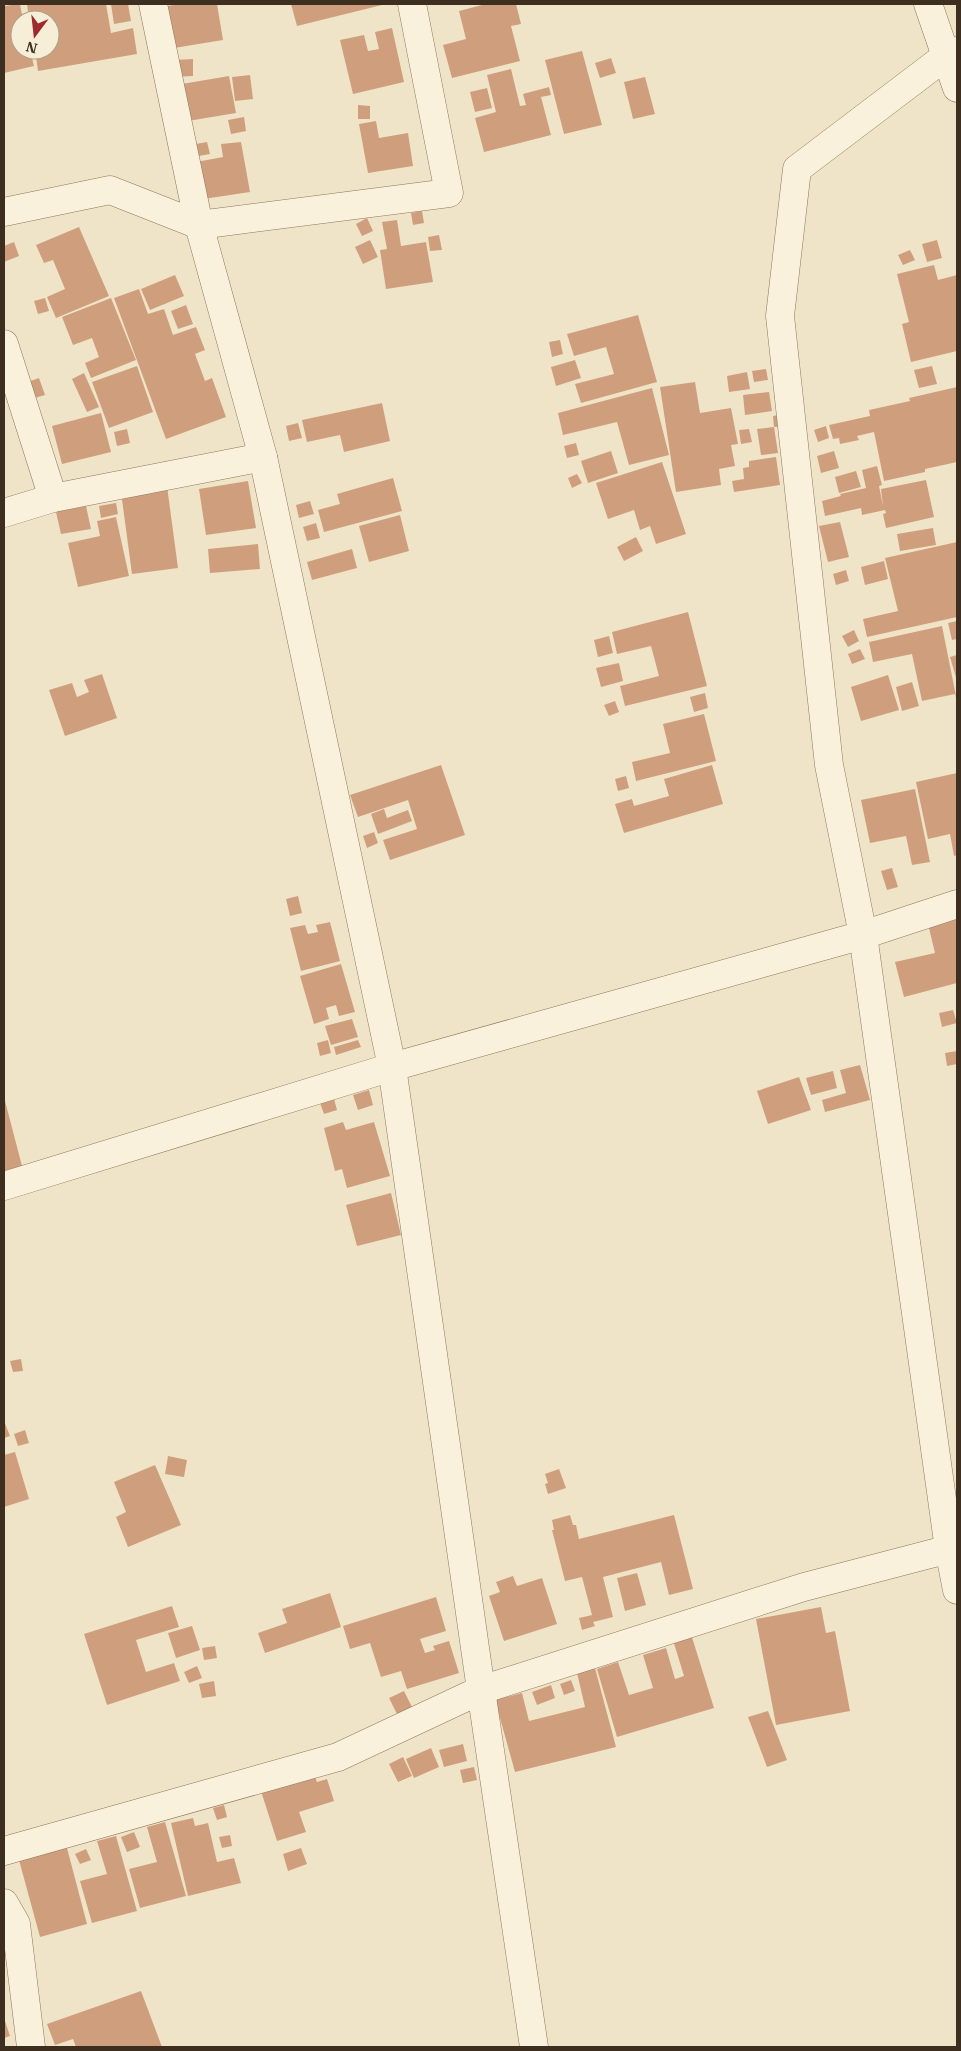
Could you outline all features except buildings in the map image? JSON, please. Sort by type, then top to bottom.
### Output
[{"type":"street","points":[[153,4],[199,225],[263,457],[392,1068],[534,2047]]},
{"type":"street","points":[[4,212],[110,190],[199,225],[449,193],[412,4]]},
{"type":"street","points":[[928,4],[952,54],[957,88]]},
{"type":"street","points":[[952,54],[797,169],[780,316],[830,765],[863,935],[953,1548],[957,1590]]},
{"type":"street","points":[[4,344],[53,498]]},
{"type":"street","points":[[4,514],[53,498],[263,457]]},
{"type":"street","points":[[4,1186],[392,1068],[863,935],[957,904]]},
{"type":"street","points":[[4,1851],[338,1757],[481,1690],[804,1588],[953,1548]]},
{"type":"street","points":[[4,1903],[16,1924],[31,2047]]}]
